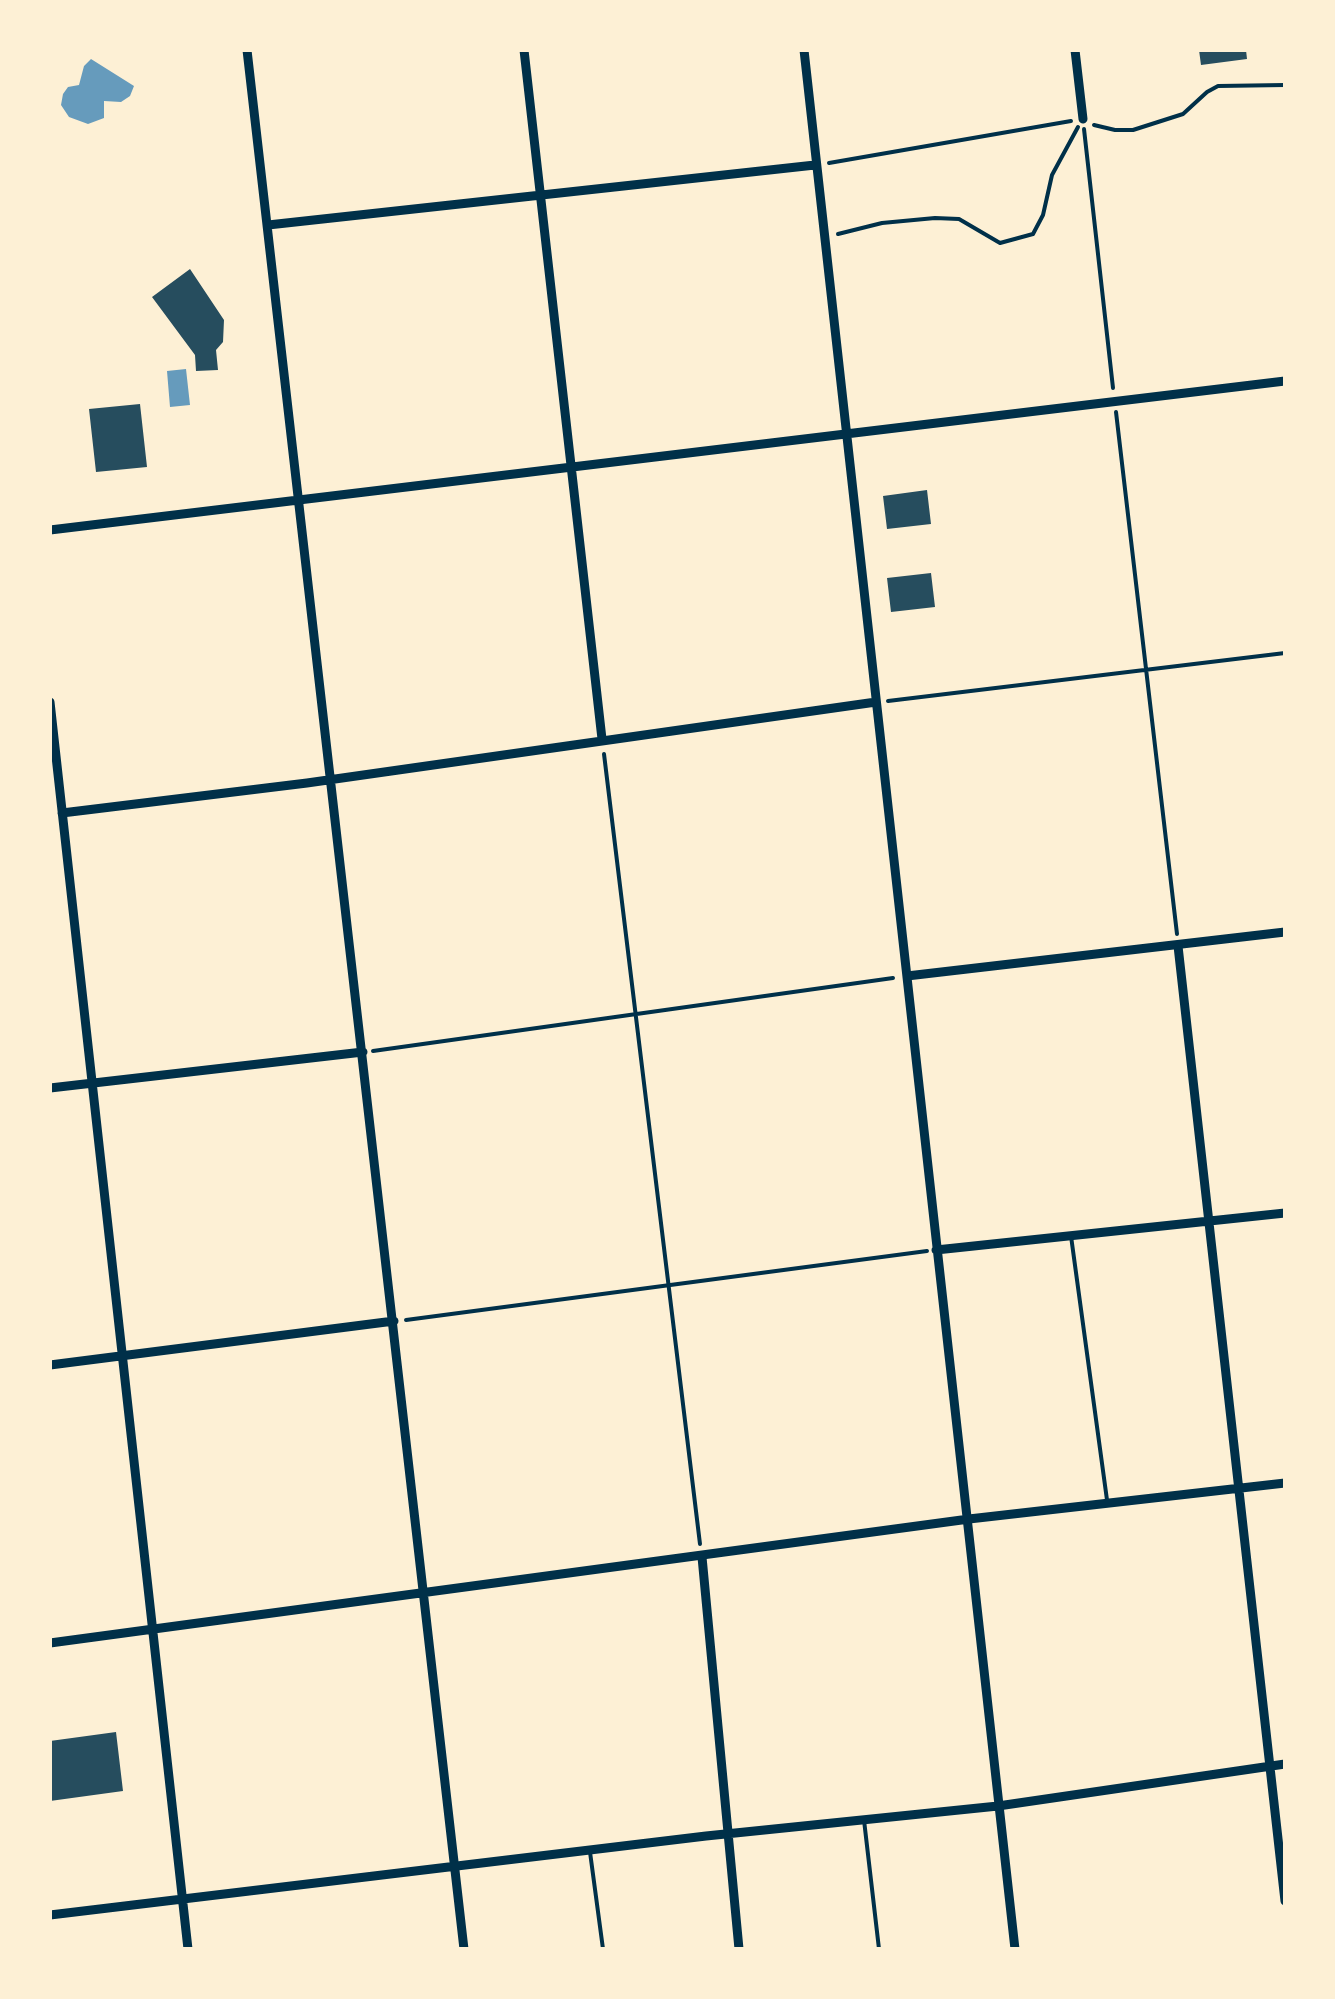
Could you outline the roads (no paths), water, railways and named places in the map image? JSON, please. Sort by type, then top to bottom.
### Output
[{"type":"street","points":[[247,50],[464,1949]]},
{"type":"street","points":[[524,50],[602,739]]},
{"type":"street","points":[[804,50],[1015,1949]]},
{"type":"street","points":[[1075,50],[1082,119]]},
{"type":"street","points":[[268,225],[815,165]]},
{"type":"street","points":[[50,530],[1285,381]]},
{"type":"street","points":[[50,702],[188,1949]]},
{"type":"street","points":[[62,813],[876,702]]},
{"type":"street","points":[[907,976],[1285,932]]},
{"type":"street","points":[[1178,946],[1285,1900]]},
{"type":"street","points":[[50,1088],[364,1052]]},
{"type":"street","points":[[936,1250],[1285,1213]]},
{"type":"street","points":[[50,1365],[394,1321]]},
{"type":"street","points":[[50,1643],[969,1520],[1285,1483]]},
{"type":"street","points":[[702,1556],[739,1949]]},
{"type":"street","points":[[50,1915],[728,1834],[998,1806],[1285,1764]]},
{"type":"lane","points":[[1071,1234],[1108,1504]]},
{"type":"lane","points":[[864,1820],[880,1949]]},
{"type":"lane","points":[[590,1852],[603,1949]]},
{"type":"water","points":[[91,59],[134,86],[130,96],[121,102],[104,101],[104,118],[88,124],[69,117],[61,105],[63,94],[68,87],[79,85],[84,66]]},
{"type":"water","points":[[186,369],[190,405],[170,407],[167,371]]}]
